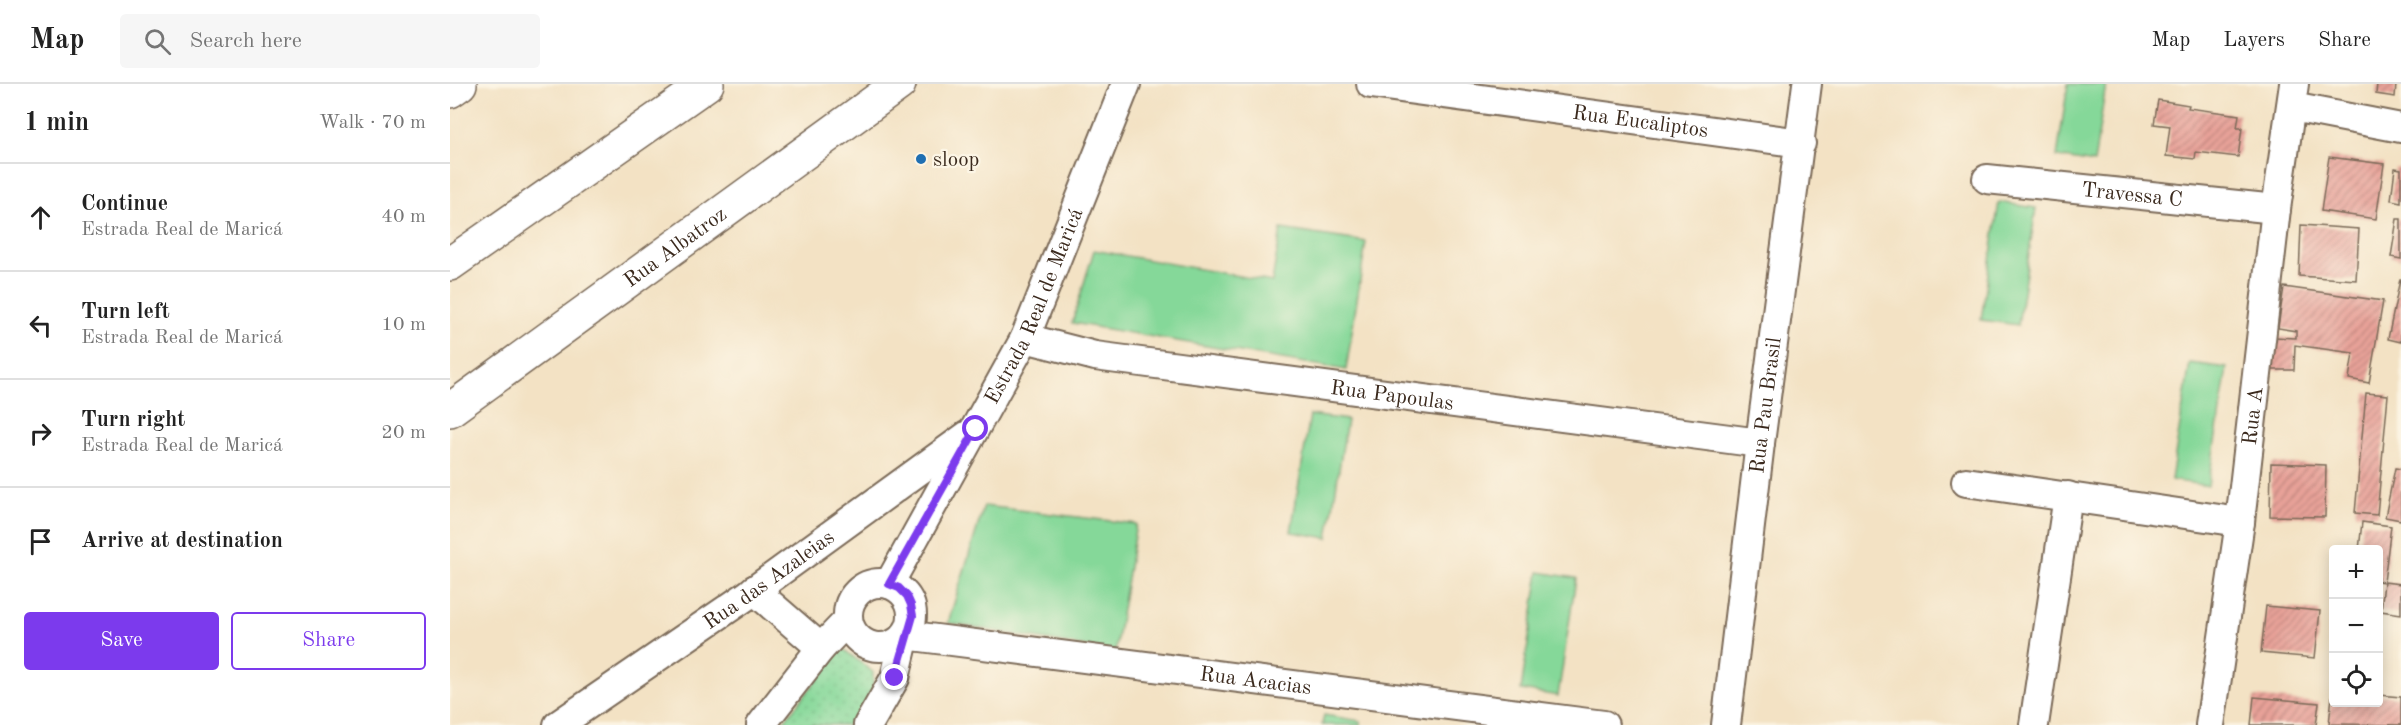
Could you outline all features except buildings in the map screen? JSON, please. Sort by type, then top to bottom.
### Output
[{"type":"main road","points":[[450,91],[460,84]]},
{"type":"main road","points":[[450,264],[706,84]]},
{"type":"main road","name":"Rua Albatroz","points":[[450,410],[899,84]]},
{"type":"street","name":"Estrada Real de Maricá","points":[[889,584],[1025,338],[1126,84]]},
{"type":"street","name":"Rua Eucaliptos","points":[[1371,84],[1800,143]]},
{"type":"street","name":"Rua Pau Brasil","points":[[1726,725],[1807,84]]},
{"type":"street","name":"Rua A","points":[[2210,725],[2240,522],[2276,209],[2293,96],[2401,128]]},
{"type":"street","name":"Travessa C","points":[[1987,179],[2276,209]]},
{"type":"street","name":"Rua Papoulas","points":[[1025,338],[1095,356],[1760,443]]},
{"type":"street","name":"Rua das Azaleias","points":[[558,725],[754,590],[976,429]]},
{"type":"street","points":[[1966,482],[2240,522]]},
{"type":"street","points":[[2034,725],[2068,496]]},
{"type":"street","points":[[868,725],[895,678],[905,636],[911,626],[911,605],[907,596],[899,588],[889,584],[868,585],[852,599],[848,609],[848,620],[851,630],[858,638],[867,644],[888,647],[905,636]]},
{"type":"street","points":[[754,590],[821,648]]},
{"type":"street","points":[[761,725],[821,648],[848,620]]},
{"type":"street","name":"Rua Acacias","points":[[905,636],[1604,725]]},
{"type":"green space","points":[[2068,84],[2106,84],[2094,163],[2057,157]]},
{"type":"green space","points":[[1999,202],[2036,208],[2018,325],[1981,320]]},
{"type":"green space","points":[[1281,229],[1366,242],[1346,370],[1072,323],[1094,250],[1272,282]]},
{"type":"green space","points":[[2190,363],[2227,368],[2208,486],[2171,480]]},
{"type":"green space","points":[[1310,415],[1347,420],[1328,538],[1291,532]]},
{"type":"green space","points":[[984,506],[1136,524],[1115,652],[948,623]]},
{"type":"green space","points":[[1539,572],[1576,578],[1558,696],[1521,690]]},
{"type":"green space","points":[[842,648],[873,672],[873,694],[848,725],[781,725]]},
{"type":"green space","points":[[1324,715],[1361,721],[1360,725],[1322,725]]},
{"type":"place","name":"sloop","points":[[921,159]]},
{"type":"route","points":[[895,678],[905,636],[911,626],[913,616],[907,596],[899,588],[889,584],[976,429]]}]
